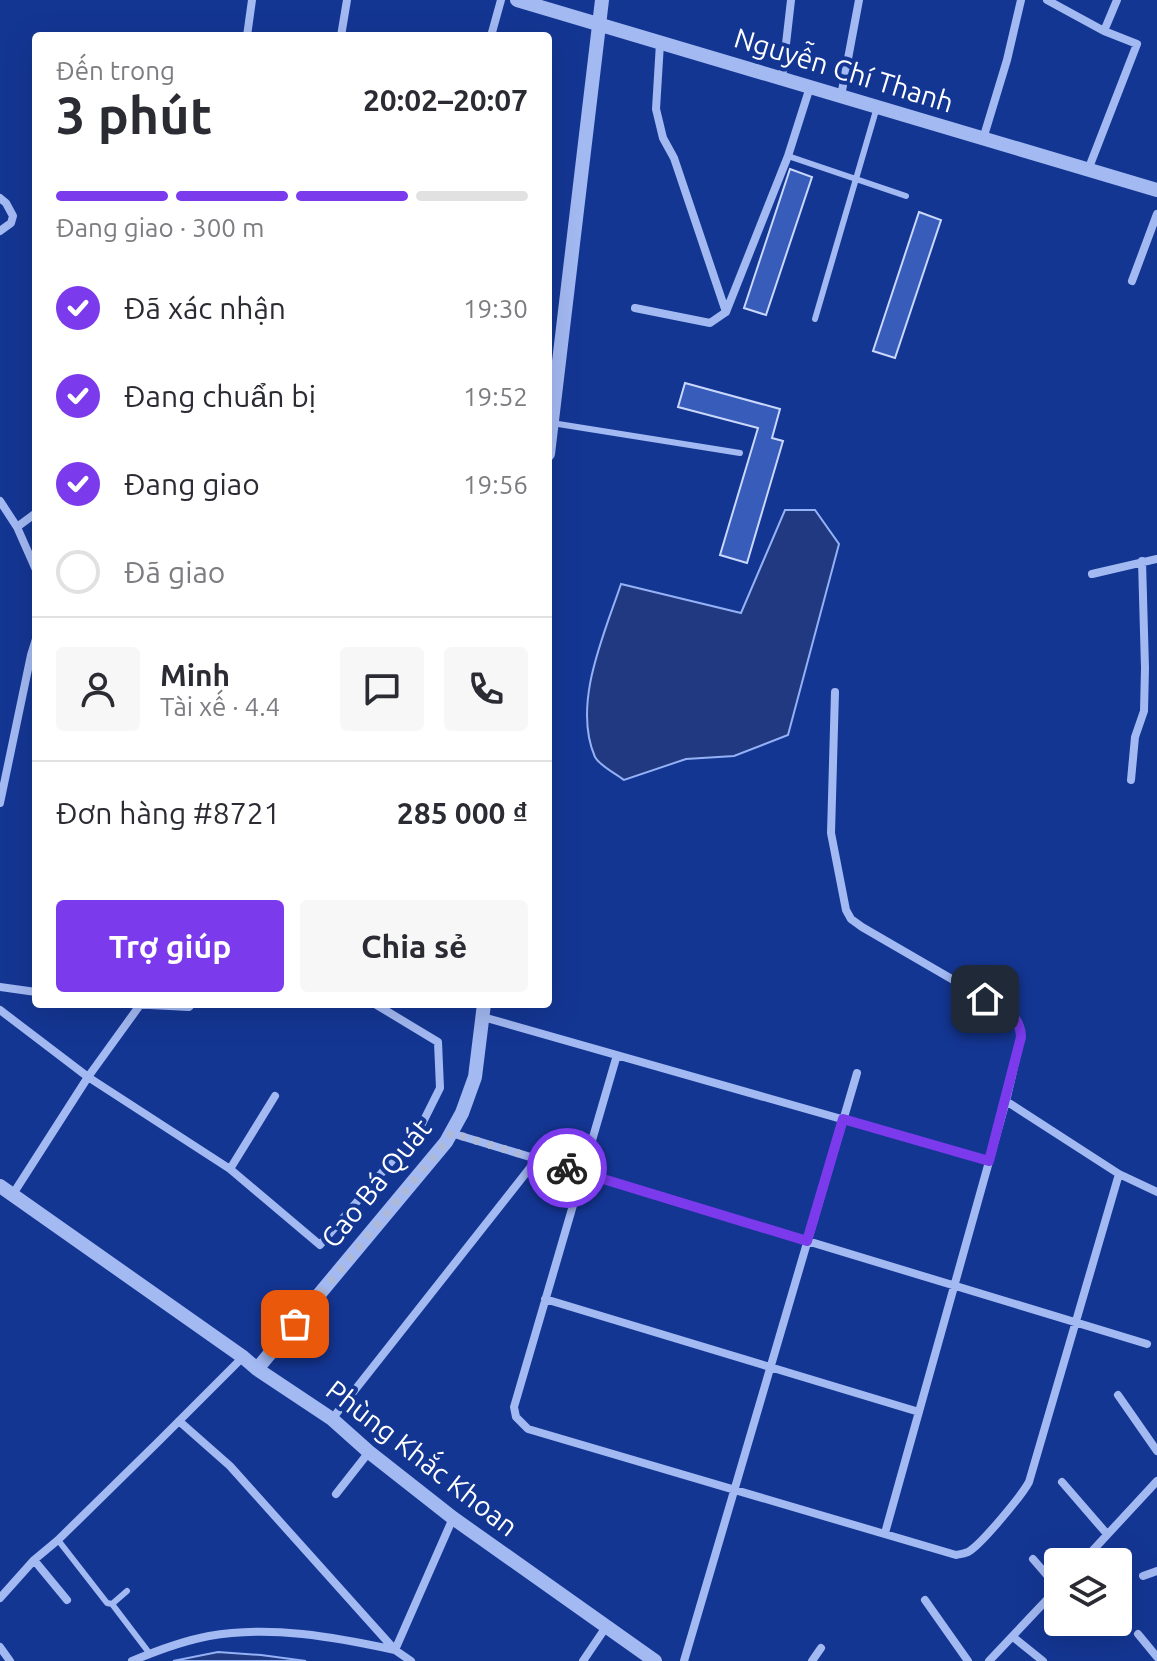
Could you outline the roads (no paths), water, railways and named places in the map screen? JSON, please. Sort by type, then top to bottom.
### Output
[{"type":"street","points":[[248,32],[252,0]]},
{"type":"street","points":[[342,32],[347,0]]},
{"type":"street","points":[[492,32],[501,0]]},
{"type":"street","name":"Nguyễn Chí Thanh","points":[[517,0],[1157,190]]},
{"type":"street","points":[[552,423],[602,0]]},
{"type":"street","points":[[782,79],[791,0]]},
{"type":"street","points":[[841,96],[859,0]]},
{"type":"street","points":[[983,139],[1021,0]]},
{"type":"street","points":[[1104,31],[1117,0]]},
{"type":"street","points":[[1053,1],[1104,31],[1137,44],[1088,170]]},
{"type":"street","points":[[660,43],[656,109],[663,138],[674,158],[726,312]]},
{"type":"street","points":[[635,308],[710,323],[726,312],[788,156],[810,87]]},
{"type":"street","points":[[0,198],[13,216],[11,223],[0,231]]},
{"type":"street","points":[[1132,281],[1157,214]]},
{"type":"street","points":[[0,501],[17,527],[32,561]]},
{"type":"street","points":[[17,527],[32,516]]},
{"type":"street","points":[[1092,574],[1157,559]]},
{"type":"street","points":[[1131,780],[1135,737],[1144,711],[1142,561]]},
{"type":"street","points":[[0,803],[32,652]]},
{"type":"street","points":[[835,692],[831,833],[846,910],[851,919],[862,927],[1012,1014],[1020,1025],[1021,1037],[1006,1101],[885,1533]]},
{"type":"street","points":[[0,987],[32,991]]},
{"type":"street","points":[[6,1190],[88,1077],[133,1008]]},
{"type":"street","points":[[0,1010],[88,1077],[230,1169],[320,1245],[420,1128],[440,1088],[438,1042],[382,1008]]},
{"type":"street","points":[[483,1010],[617,1055],[989,1161]]},
{"type":"street","name":"Cao Bá Quát","points":[[257,1369],[446,1142],[462,1113],[475,1077],[483,1010]]},
{"type":"street","points":[[617,1055],[514,1407],[516,1417],[528,1429],[956,1555],[964,1554],[976,1545],[1020,1497],[1029,1482],[1119,1174]]},
{"type":"street","points":[[684,1661],[857,1073]]},
{"type":"street","points":[[230,1169],[275,1096]]},
{"type":"street","points":[[1006,1101],[1119,1174],[1157,1192]]},
{"type":"street","points":[[451,1133],[1147,1344]]},
{"type":"street","points":[[332,1419],[537,1159]]},
{"type":"street","name":"Phùng Khắc Khoan","points":[[6,1190],[332,1419],[453,1518],[655,1661]]},
{"type":"street","points":[[545,1299],[919,1412]]},
{"type":"street","points":[[0,1598],[34,1560],[243,1357]]},
{"type":"street","points":[[1118,1395],[1157,1451]]},
{"type":"street","points":[[179,1421],[230,1466],[395,1650],[411,1661]]},
{"type":"street","points":[[336,1494],[369,1452]]},
{"type":"street","points":[[1094,1548],[1157,1481]]},
{"type":"street","points":[[1062,1482],[1107,1534]]},
{"type":"street","points":[[395,1650],[453,1518]]},
{"type":"street","points":[[1033,1559],[1044,1572]]},
{"type":"street","points":[[34,1560],[67,1600]]},
{"type":"street","points":[[1143,1576],[1157,1571]]},
{"type":"street","points":[[925,1600],[968,1661]]},
{"type":"street","points":[[989,1661],[1044,1603]]},
{"type":"street","points":[[583,1661],[606,1627]]},
{"type":"street","points":[[132,1661],[194,1639],[257,1632],[317,1635],[395,1650]]},
{"type":"street","points":[[1138,1634],[1157,1657]]},
{"type":"street","points":[[1013,1637],[1043,1661]]},
{"type":"street","points":[[0,1647],[10,1661]]},
{"type":"street","points":[[812,1661],[821,1648]]},
{"type":"lane","points":[[815,319],[877,107]]},
{"type":"lane","points":[[788,156],[906,196]]},
{"type":"lane","points":[[552,423],[740,453]]},
{"type":"lane","points":[[58,1540],[150,1654]]},
{"type":"lane","points":[[112,1604],[127,1591]]},
{"type":"water","points":[[785,510],[815,510],[839,544],[788,735],[734,756],[686,759],[624,780],[595,757],[587,715],[593,670],[621,584],[741,613]]},
{"type":"water","points":[[218,1652],[261,1655],[306,1661],[173,1661]]}]
